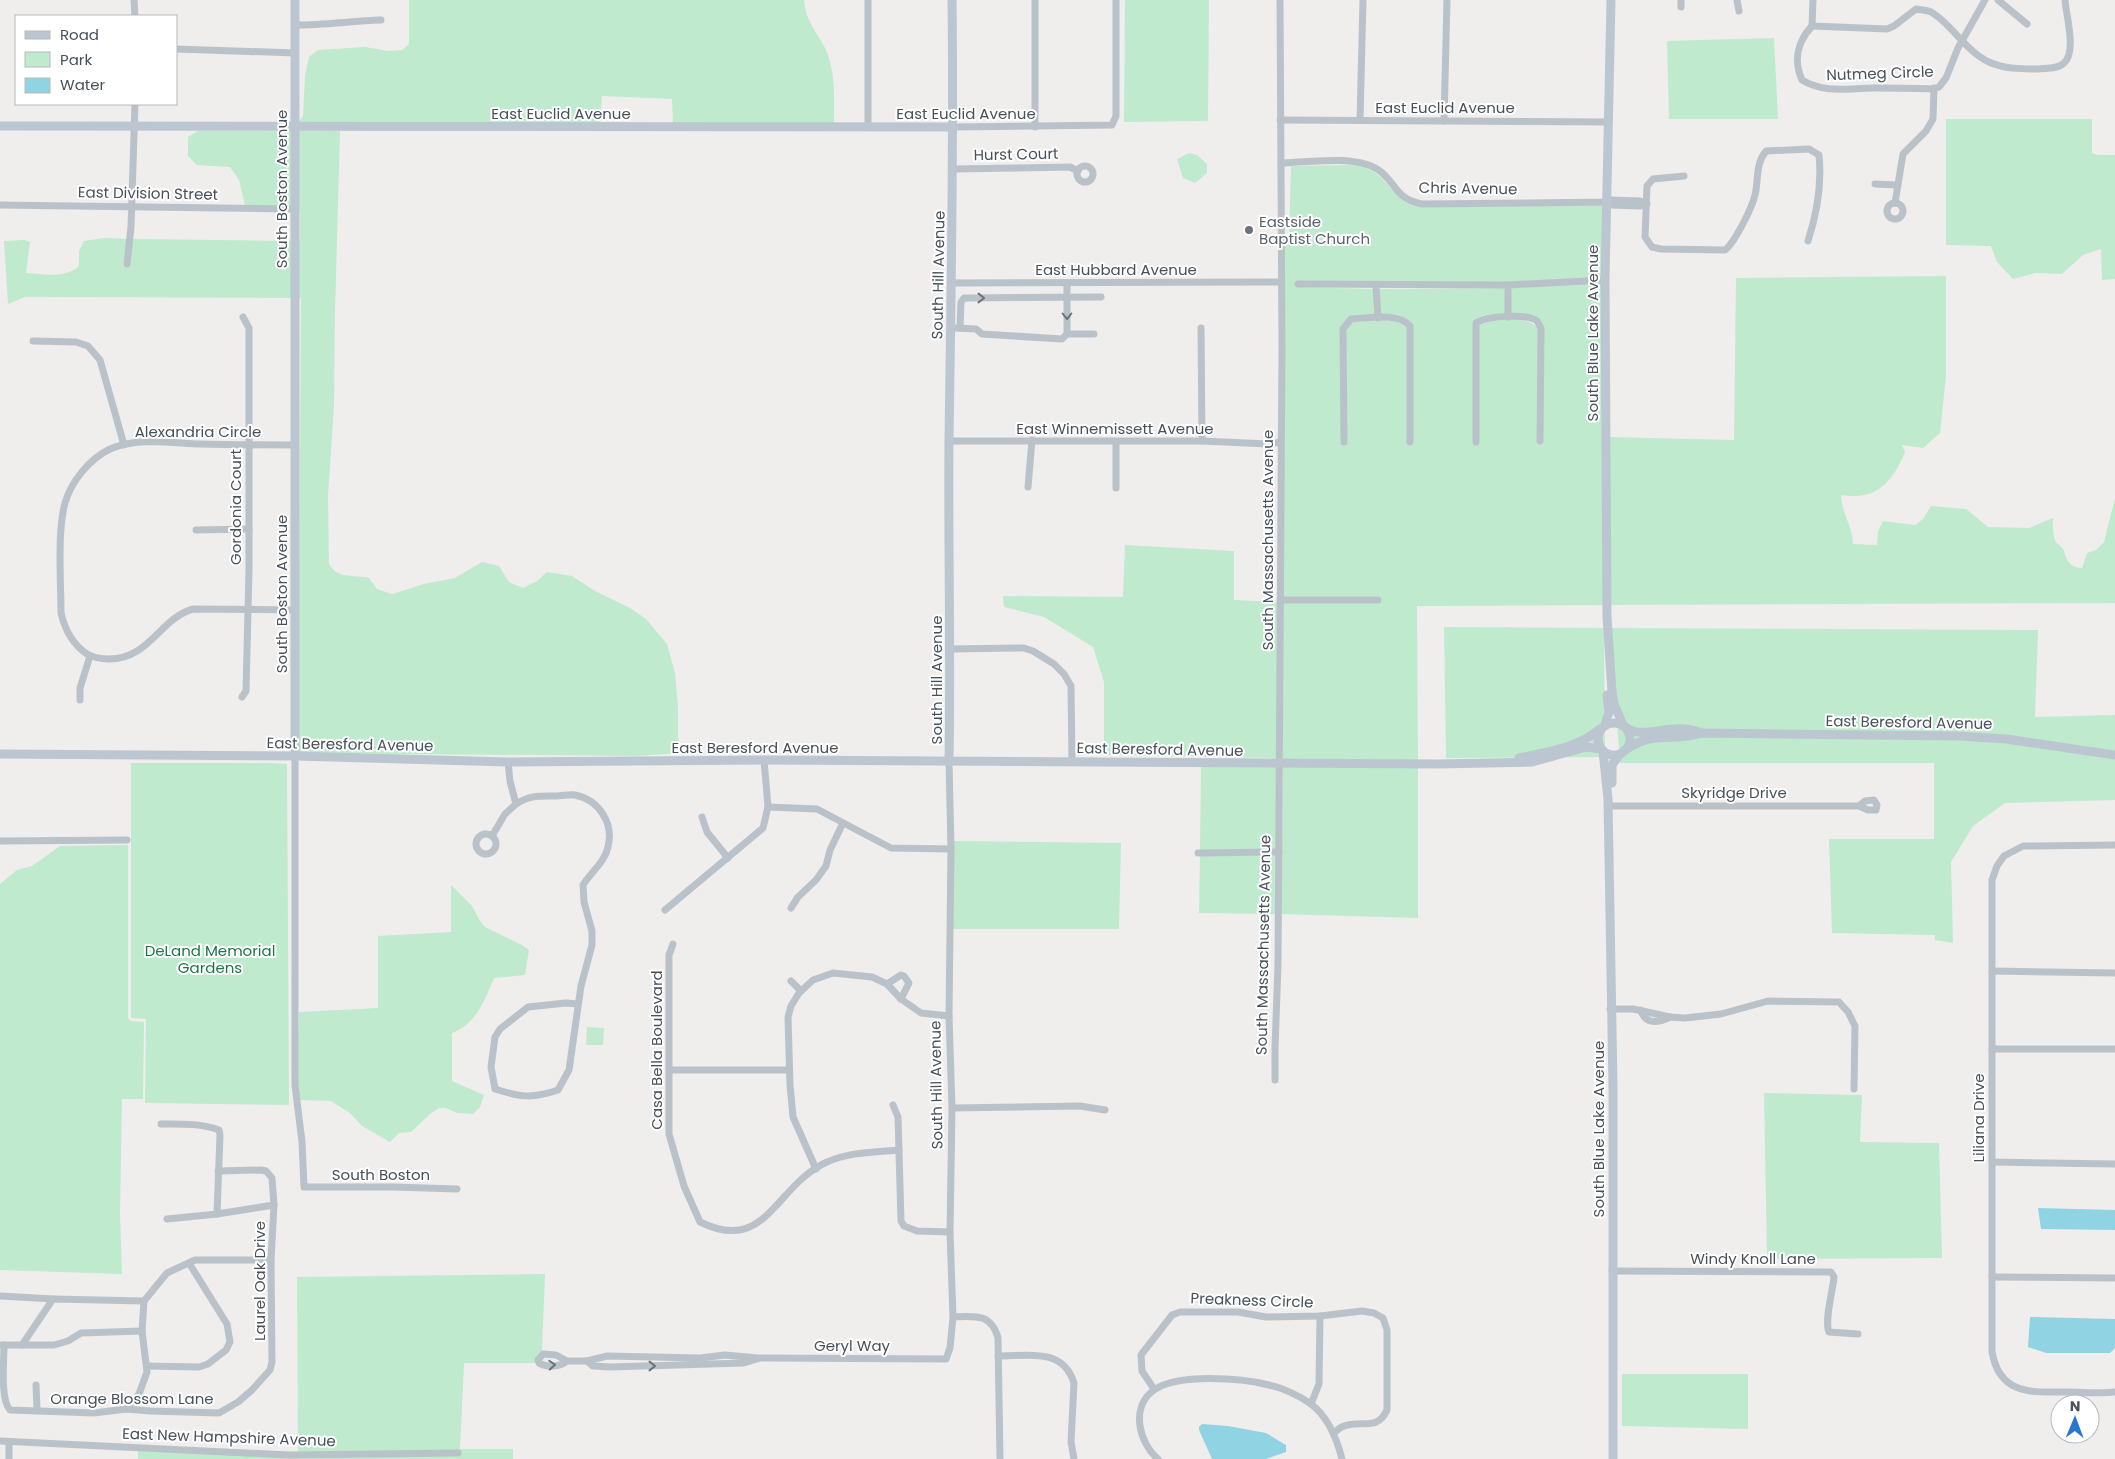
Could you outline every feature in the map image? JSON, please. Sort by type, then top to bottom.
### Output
[{"type":"street","points":[[134,0],[135,15]]},
{"type":"street","name":"South Boston Avenue","points":[[295,0],[294,1084],[302,1142],[304,1187]]},
{"type":"street","points":[[868,0],[868,127]]},
{"type":"street","name":"South Hill Avenue","points":[[946,1359],[950,1348],[953,1317],[950,1232],[952,1108],[949,1016],[951,649],[949,442],[954,127],[952,0]]},
{"type":"street","points":[[1035,0],[1035,127]]},
{"type":"street","name":"East Euclid Avenue","points":[[0,126],[295,128],[1035,127],[1112,125],[1116,116],[1116,0]]},
{"type":"street","name":"South Massachusetts Avenue","points":[[1276,1080],[1280,764],[1280,0]]},
{"type":"street","points":[[1360,120],[1363,0]]},
{"type":"street","points":[[1444,121],[1447,0]]},
{"type":"street","name":"South Blue Lake Avenue","points":[[1611,0],[1605,280],[1609,666],[1614,704],[1625,726]]},
{"type":"street","points":[[1737,0],[1739,11]]},
{"type":"street","points":[[1813,0],[1812,26],[1887,29],[1894,26],[1916,9],[1931,12],[1962,42],[1988,62],[2010,68],[2053,68],[2062,64],[2070,54],[2070,22],[2065,0]]},
{"type":"street","name":"Nutmeg Circle","points":[[1812,26],[1799,44],[1798,63],[1802,80],[1809,84],[1818,88],[1844,90],[1934,88],[1939,87],[1946,78],[1962,42],[1985,0]]},
{"type":"street","points":[[1998,0],[2027,24]]},
{"type":"street","points":[[295,25],[330,25],[357,20],[381,20]]},
{"type":"street","points":[[178,49],[295,53]]},
{"type":"street","points":[[1895,202],[1903,154],[1926,131],[1933,119],[1934,88]]},
{"type":"street","points":[[127,264],[132,207],[135,105]]},
{"type":"street","name":"East Euclid Avenue","points":[[1280,120],[1608,122]]},
{"type":"street","points":[[1684,176],[1653,179],[1647,186],[1645,237],[1652,247],[1661,249],[1725,250],[1732,244],[1755,196],[1759,160],[1766,151],[1810,149],[1819,155],[1820,166],[1814,221],[1808,241]]},
{"type":"street","name":"Chris Avenue","points":[[1281,163],[1351,162],[1369,165],[1381,172],[1402,196],[1422,204],[1608,202],[1611,200],[1640,201],[1645,204]]},
{"type":"street","name":"Hurst Court","points":[[953,169],[1070,167],[1078,171]]},
{"type":"street","points":[[1875,184],[1897,185]]},
{"type":"street","name":"East Division Street","points":[[0,204],[295,209]]},
{"type":"street","points":[[1298,284],[1376,286],[1508,285],[1605,280]]},
{"type":"street","name":"East Hubbard Avenue","points":[[951,283],[1280,282]]},
{"type":"street","points":[[1066,283],[1067,334]]},
{"type":"street","points":[[1508,285],[1508,317]]},
{"type":"street","points":[[1376,286],[1378,318]]},
{"type":"street","points":[[960,328],[961,302],[964,298],[1101,297]]},
{"type":"street","name":"Gordonia Court","points":[[242,697],[246,691],[249,529],[248,328],[243,317]]},
{"type":"street","points":[[1476,442],[1476,323],[1487,318],[1508,317],[1532,318],[1538,322],[1541,328],[1540,441]]},
{"type":"street","points":[[1344,442],[1343,329],[1352,319],[1378,318],[1398,318],[1410,326],[1410,442]]},
{"type":"street","points":[[951,328],[976,329],[982,334],[1062,339],[1067,334],[1094,334]]},
{"type":"street","points":[[1201,328],[1202,441]]},
{"type":"street","points":[[33,341],[76,342],[88,346],[100,360],[124,445]]},
{"type":"street","points":[[1028,488],[1032,440]]},
{"type":"street","name":"East Winnemissett Avenue","points":[[949,442],[1032,440],[1116,442],[1202,441],[1268,444],[1281,442]]},
{"type":"street","name":"Alexandria Circle","points":[[90,656],[78,648],[63,624],[61,613],[62,522],[70,488],[85,468],[108,450],[124,445],[150,442],[249,446],[295,445]]},
{"type":"street","points":[[1116,442],[1116,488]]},
{"type":"street","points":[[196,530],[249,529]]},
{"type":"street","points":[[1280,600],[1378,600]]},
{"type":"street","points":[[80,700],[80,688],[90,656],[102,659],[116,659],[132,655],[155,637],[181,612],[193,609],[295,610]]},
{"type":"street","points":[[951,649],[1024,648],[1033,651],[1054,664],[1064,674],[1071,686],[1072,762]]},
{"type":"street","name":"South Blue Lake Avenue","points":[[1603,727],[1609,714],[1606,670],[1609,666]]},
{"type":"street","points":[[1614,722],[1625,726],[1630,742],[1623,752],[1612,755],[1602,750],[1597,738],[1603,727],[1614,722]]},
{"type":"street","name":"East Beresford Avenue","points":[[1625,726],[1639,734],[1671,728],[1687,728],[1701,733]]},
{"type":"street","name":"East Beresford Avenue","points":[[1509,762],[1570,746],[1593,735],[1603,727]]},
{"type":"street","name":"East Beresford Avenue","points":[[1623,752],[1644,740],[1657,736],[1690,736],[1701,733],[2006,738],[2115,755]]},
{"type":"street","name":"East Beresford Avenue","points":[[0,754],[295,756],[508,762],[764,760],[1437,764],[1532,762],[1586,747],[1602,750]]},
{"type":"street","name":"South Blue Lake Avenue","points":[[1602,750],[1608,802],[1610,1010],[1613,1086],[1613,1459]]},
{"type":"street","name":"South Blue Lake Avenue","points":[[1608,802],[1612,791],[1612,765],[1615,758],[1623,752]]},
{"type":"street","points":[[665,910],[763,828],[768,807],[764,760]]},
{"type":"street","points":[[508,762],[510,781],[516,804]]},
{"type":"street","points":[[492,836],[505,814],[527,797],[537,795],[577,796],[589,800],[600,808],[607,822],[609,836],[604,858],[583,885],[584,902],[592,931],[592,945],[578,1004],[569,1070],[558,1090],[539,1096],[515,1095],[495,1089],[491,1067],[495,1037],[500,1029],[528,1007],[566,1003],[578,1004]]},
{"type":"street","name":"Skyridge Drive","points":[[1608,802],[1859,806]]},
{"type":"street","points":[[768,807],[817,809],[891,848],[951,849]]},
{"type":"street","points":[[702,817],[707,832],[728,858]]},
{"type":"street","points":[[791,908],[798,897],[816,880],[826,866],[830,850],[843,823]]},
{"type":"street","points":[[0,841],[127,840]]},
{"type":"street","name":"Liliana Drive","points":[[2115,845],[2023,846],[2004,856],[1997,866],[1992,880],[1992,1352],[1994,1364],[2006,1381],[2018,1388],[2032,1392],[2115,1392]]},
{"type":"street","points":[[1198,853],[1279,852]]},
{"type":"street","name":"Casa Bella Boulevard","points":[[672,944],[669,955],[669,1134],[684,1186],[700,1222],[712,1228],[734,1232],[750,1229],[763,1219],[799,1180],[827,1162],[860,1153],[899,1150]]},
{"type":"street","points":[[1992,971],[2115,973]]},
{"type":"street","points":[[816,1169],[793,1117],[788,1017],[791,1006],[801,991],[813,980],[833,973],[872,977],[887,984],[900,1000],[921,1013],[949,1016]]},
{"type":"street","points":[[887,984],[901,975],[908,980],[909,983],[900,1000]]},
{"type":"street","points":[[791,981],[801,991]]},
{"type":"street","points":[[1610,1010],[1641,1010],[1644,1018],[1650,1022],[1661,1021],[1670,1017],[1685,1018],[1721,1014],[1768,1001],[1839,1002],[1848,1012],[1855,1026],[1854,1089]]},
{"type":"street","points":[[1992,1049],[2115,1049]]},
{"type":"street","points":[[670,1070],[790,1070]]},
{"type":"street","points":[[893,1104],[898,1117],[901,1221],[904,1226],[917,1231],[950,1232]]},
{"type":"street","points":[[952,1108],[1080,1106],[1105,1110]]},
{"type":"street","points":[[161,1124],[184,1124],[210,1127],[218,1130],[217,1214]]},
{"type":"street","points":[[1992,1162],[2115,1164]]},
{"type":"street","name":"Laurel Oak Drive","points":[[218,1171],[261,1170],[266,1171],[272,1178],[274,1206],[271,1260],[272,1362],[270,1370],[252,1390]]},
{"type":"street","name":"South Boston","points":[[304,1187],[457,1189]]},
{"type":"street","points":[[167,1219],[274,1206]]},
{"type":"street","points":[[126,1408],[139,1394],[146,1377],[147,1366],[142,1331],[144,1301],[168,1273],[195,1260],[271,1260]]},
{"type":"street","points":[[147,1366],[199,1367],[208,1364],[226,1350],[230,1342],[227,1324],[189,1263]]},
{"type":"street","name":"Windy Knoll Lane","points":[[1612,1271],[1831,1272],[1834,1277],[1828,1315],[1827,1327],[1829,1332],[1858,1334]]},
{"type":"street","points":[[1992,1277],[2115,1278]]},
{"type":"street","points":[[1,1296],[144,1301]]},
{"type":"street","points":[[22,1346],[54,1299]]},
{"type":"street","name":"Preakness Circle","points":[[1154,1389],[1142,1371],[1141,1356],[1172,1315],[1180,1312],[1238,1312],[1266,1317],[1320,1316],[1362,1311],[1374,1313],[1382,1318],[1387,1330],[1387,1410],[1383,1418],[1375,1423],[1345,1425],[1333,1433]]},
{"type":"street","points":[[1311,1404],[1320,1384],[1320,1316]]},
{"type":"street","points":[[953,1317],[982,1317],[992,1324],[998,1338],[1000,1459]]},
{"type":"street","points":[[2,1345],[54,1345],[68,1341],[81,1333],[142,1331]]},
{"type":"street","name":"Orange Blossom Lane","points":[[2,1345],[3,1396],[10,1410],[94,1413],[126,1408],[160,1412],[219,1413],[238,1402],[252,1390]]},
{"type":"street","name":"Geryl Way","points":[[567,1361],[587,1362],[607,1356],[744,1363],[758,1358],[946,1359]]},
{"type":"street","points":[[629,1366],[630,1356]]},
{"type":"street","points":[[998,1356],[1053,1358],[1065,1365],[1074,1383],[1071,1442],[1074,1459]]},
{"type":"street","name":"Geryl Way","points":[[587,1362],[593,1366],[629,1366],[703,1361]]},
{"type":"street","points":[[1158,1459],[1144,1442],[1139,1421],[1141,1407],[1154,1389],[1186,1378],[1204,1377],[1269,1385],[1311,1404],[1333,1433],[1342,1459]]},
{"type":"street","points":[[36,1385],[37,1410]]},
{"type":"street","name":"East New Hampshire Avenue","points":[[0,1442],[289,1455],[458,1453]]},
{"type":"street","points":[[9,1442],[9,1459]]},
{"type":"green space","points":[[409,0],[804,0],[807,15],[829,59],[834,87],[834,124],[673,123],[672,99],[602,96],[600,124],[298,123],[303,116],[305,76],[309,57],[318,50],[365,47],[388,51],[402,50],[409,44]]},
{"type":"green space","points":[[1125,0],[1209,0],[1208,121],[1124,122]]},
{"type":"green space","points":[[1774,38],[1778,119],[1669,119],[1667,41]]},
{"type":"green space","points":[[1946,119],[2092,119],[2092,153],[2115,155],[2115,279],[2102,280],[2101,249],[2083,255],[2062,274],[2036,273],[2013,279],[1997,262],[1991,246],[1946,245]]},
{"type":"green space","points":[[198,131],[292,131],[292,206],[245,205],[239,180],[230,167],[197,165],[188,156],[188,137]]},
{"type":"green space","points":[[298,131],[340,131],[334,405],[328,496],[329,564],[337,572],[346,576],[369,578],[377,589],[392,594],[424,584],[455,578],[482,562],[499,566],[509,582],[523,588],[537,581],[547,572],[572,576],[646,619],[667,644],[675,673],[678,737],[681,753],[636,756],[298,753],[301,298],[298,298],[300,211],[298,210]]},
{"type":"green space","points":[[1189,153],[1197,155],[1207,164],[1207,173],[1195,183],[1183,178],[1177,159]]},
{"type":"green space","points":[[1351,165],[1362,167],[1377,174],[1409,203],[1604,205],[1602,277],[1508,282],[1295,281],[1295,287],[1374,289],[1375,315],[1350,318],[1341,329],[1342,445],[1347,445],[1346,330],[1352,322],[1382,320],[1397,322],[1407,328],[1408,445],[1413,445],[1413,326],[1403,317],[1380,315],[1379,289],[1505,288],[1506,314],[1492,314],[1480,317],[1473,322],[1473,445],[1479,445],[1478,325],[1492,321],[1520,320],[1534,325],[1538,329],[1537,444],[1542,444],[1544,329],[1540,320],[1511,314],[1511,288],[1602,283],[1604,605],[1417,606],[1418,761],[1283,761],[1283,603],[1380,603],[1380,597],[1283,597],[1283,241],[1289,240],[1291,166]]},
{"type":"green space","points":[[104,238],[128,239],[123,266],[128,267],[133,239],[292,241],[292,298],[25,297],[8,304],[4,241],[24,240],[30,242],[26,273],[54,275],[67,273],[79,266],[79,251],[84,241]]},
{"type":"green space","points":[[1946,276],[1946,376],[1940,433],[1923,448],[1902,445],[1905,452],[1900,463],[1882,487],[1864,495],[1841,495],[1853,544],[1877,545],[1878,531],[1883,521],[1915,525],[1923,519],[1931,506],[1966,509],[1988,527],[2029,528],[2053,518],[2053,533],[2056,542],[2070,563],[2082,568],[2087,553],[2096,550],[2104,542],[2115,498],[2115,603],[1610,605],[1609,437],[1734,440],[1736,278]]},
{"type":"green space","points":[[1125,545],[1234,551],[1234,600],[1278,602],[1277,758],[1104,755],[1104,682],[1093,647],[1044,617],[1004,607],[1003,596],[1123,597]]},
{"type":"green space","points":[[1444,627],[1604,628],[1605,757],[1446,758]]},
{"type":"green space","points":[[1610,628],[2038,630],[2035,717],[2115,715],[2115,800],[2005,803],[1973,826],[1951,862],[1953,943],[1935,940],[1935,935],[1832,933],[1829,839],[1934,839],[1934,763],[1620,763]]},
{"type":"green space","name":"DeLand Memorial Gardens","points":[[131,763],[287,764],[289,1105],[145,1103],[146,1019],[131,1018]]},
{"type":"green space","points":[[1201,767],[1277,767],[1276,849],[1200,850]]},
{"type":"green space","points":[[1283,767],[1418,767],[1418,918],[1281,914]]},
{"type":"green space","points":[[954,841],[1121,843],[1119,929],[953,929]]},
{"type":"green space","points":[[128,845],[128,1018],[131,1021],[144,1022],[143,1099],[122,1099],[120,1212],[122,1274],[0,1270],[0,884],[17,870],[32,866],[60,846]]},
{"type":"green space","points":[[1276,855],[1276,914],[1199,913],[1200,856]]},
{"type":"green space","points":[[451,885],[472,906],[485,927],[529,950],[525,975],[494,978],[483,1003],[474,1017],[461,1029],[452,1033],[452,1081],[484,1095],[480,1107],[473,1114],[457,1113],[446,1108],[439,1108],[411,1132],[399,1133],[390,1142],[362,1126],[351,1114],[331,1101],[299,1100],[297,1084],[299,1012],[378,1008],[378,936],[451,932]]},
{"type":"green space","points":[[587,1027],[604,1028],[603,1045],[586,1045]]},
{"type":"green space","points":[[1764,1093],[1862,1095],[1860,1142],[1939,1143],[1942,1258],[1767,1259]]},
{"type":"green space","points":[[545,1274],[542,1351],[538,1354],[536,1363],[464,1363],[460,1449],[513,1449],[513,1459],[138,1459],[138,1451],[298,1452],[297,1277]]},
{"type":"green space","points":[[1622,1374],[1748,1374],[1748,1429],[1622,1426]]},
{"type":"water","points":[[2038,1208],[2115,1210],[2115,1230],[2041,1229]]},
{"type":"water","points":[[2030,1317],[2115,1319],[2115,1348],[2110,1353],[2046,1353],[2028,1347]]},
{"type":"water","points":[[1202,1424],[1228,1426],[1266,1433],[1286,1445],[1286,1452],[1266,1459],[1212,1459],[1199,1430]]},
{"type":"place","name":"Eastside Baptist Church","points":[[1249,230]]}]
